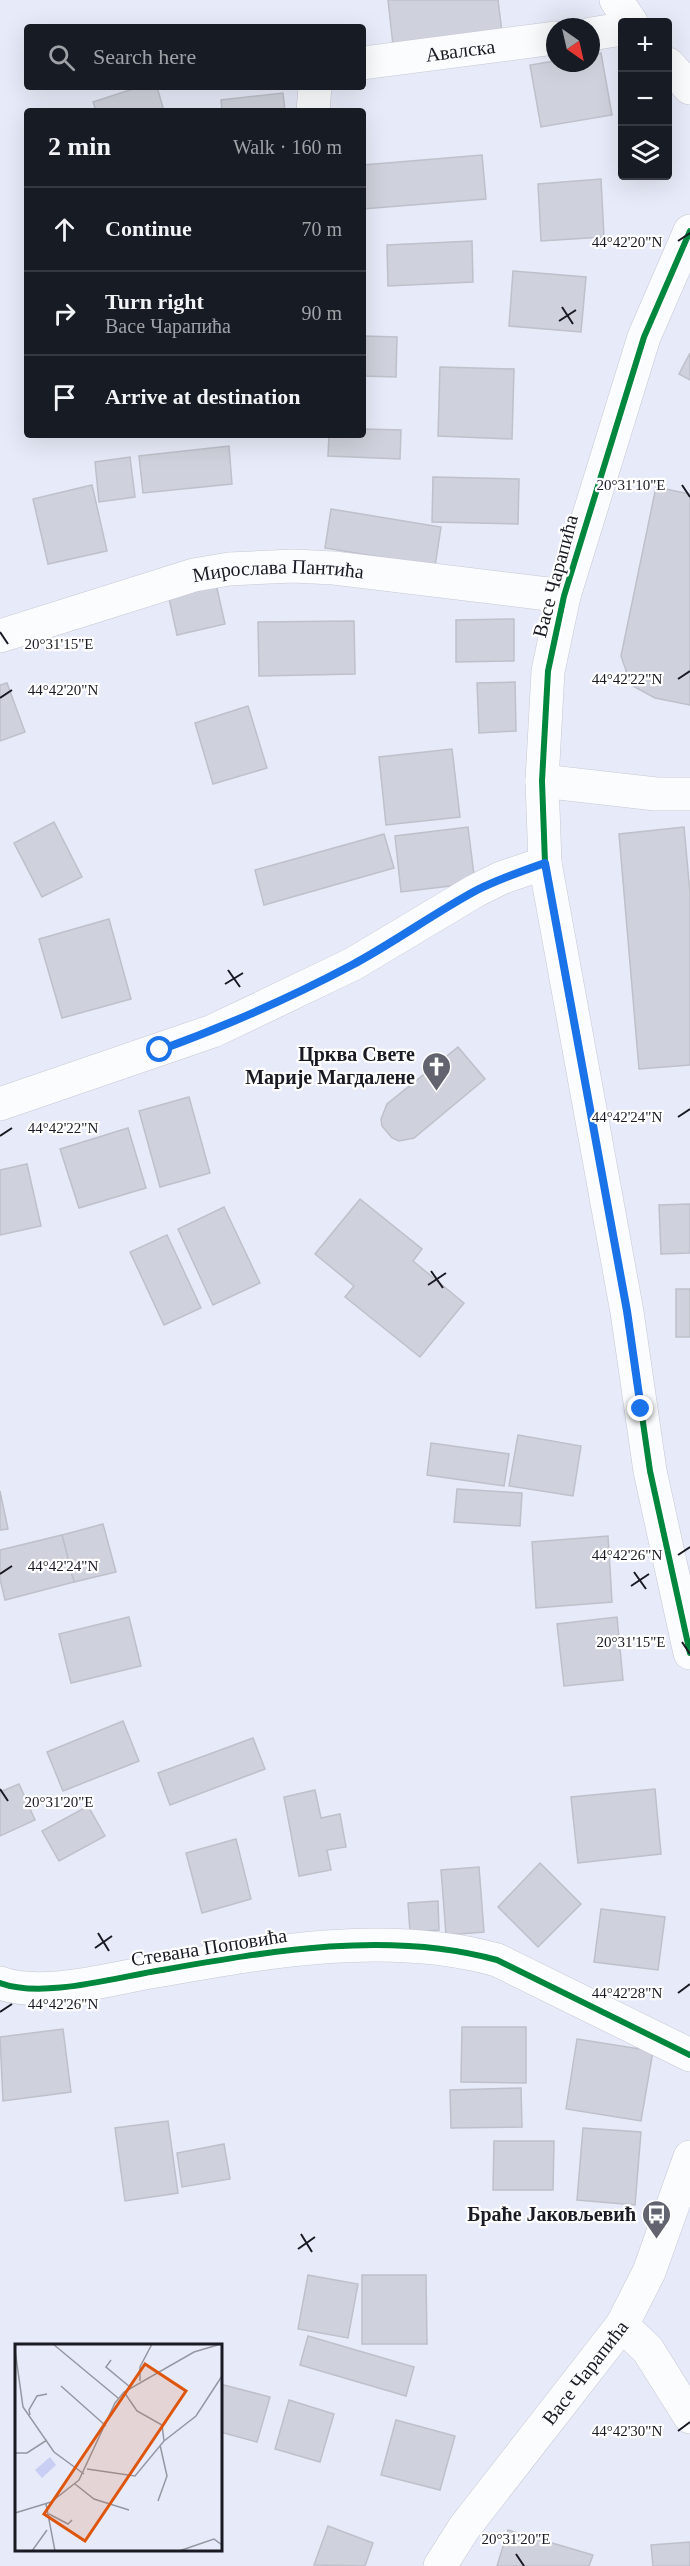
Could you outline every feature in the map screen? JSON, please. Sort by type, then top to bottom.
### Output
[{"type":"street","points":[[616,0],[628,18]]},
{"type":"street","points":[[600,33],[618,30]]},
{"type":"street","name":"Авалска","points":[[366,63],[546,39]]},
{"type":"street","points":[[672,68],[690,88]]},
{"type":"street","points":[[313,108],[315,90]]},
{"type":"street","name":"Васе Чарапића","points":[[690,231],[644,337],[564,596],[548,671],[542,780],[545,863],[627,1311],[648,1461],[676,1531],[690,1653]]},
{"type":"street","name":"Мирослава Пантића","points":[[0,636],[195,575],[239,568],[293,566],[334,568],[564,596]]},
{"type":"street","points":[[542,780],[656,794],[690,794]]},
{"type":"street","points":[[0,1104],[213,1031],[353,964],[476,891],[545,863]]},
{"type":"street","name":"Стевана Поповића","points":[[0,1983],[39,1988],[99,1982],[160,1970],[296,1950],[420,1947],[477,1954],[496,1960],[690,2055]]},
{"type":"street","name":"Васе Чарапића","points":[[441,2566],[464,2528],[622,2325],[649,2272],[688,2167]]},
{"type":"street","points":[[622,2325],[648,2350],[690,2417]]},
{"type":"building","points":[[388,0],[498,0],[502,32],[393,45]]},
{"type":"building","points":[[600,53],[612,115],[541,127],[530,65],[546,62],[546,72],[600,72]]},
{"type":"building","points":[[130,90],[158,90],[163,108],[95,108],[93,102]]},
{"type":"building","points":[[283,93],[285,108],[222,108],[221,100]]},
{"type":"building","points":[[482,155],[486,199],[366,209],[366,165]]},
{"type":"building","points":[[601,179],[604,237],[541,241],[538,184]]},
{"type":"building","points":[[472,241],[473,282],[388,286],[387,245]]},
{"type":"building","points":[[513,271],[586,277],[581,332],[509,326]]},
{"type":"building","points":[[366,336],[397,337],[396,377],[366,376]]},
{"type":"building","points":[[690,353],[690,380],[679,374]]},
{"type":"building","points":[[440,367],[514,369],[512,439],[438,436]]},
{"type":"building","points":[[366,429],[401,430],[400,459],[328,456],[329,438],[366,438]]},
{"type":"building","points":[[229,446],[232,484],[143,493],[139,456]]},
{"type":"building","points":[[130,457],[135,497],[99,502],[95,462]]},
{"type":"building","points":[[433,477],[519,479],[518,524],[432,522]]},
{"type":"building","points":[[92,485],[107,551],[48,564],[33,499]]},
{"type":"building","points":[[656,487],[690,494],[690,705],[655,698],[631,685],[621,656]]},
{"type":"building","points":[[331,509],[441,527],[435,566],[325,548]]},
{"type":"building","points":[[216,584],[225,624],[177,635],[168,594]]},
{"type":"building","points":[[514,619],[514,661],[456,662],[456,620]]},
{"type":"building","points":[[354,621],[355,674],[259,676],[258,622]]},
{"type":"building","points":[[515,682],[516,731],[479,733],[477,683]]},
{"type":"building","points":[[7,683],[25,732],[0,741],[0,685]]},
{"type":"building","points":[[248,706],[267,768],[213,784],[195,723]]},
{"type":"building","points":[[452,749],[460,817],[386,825],[379,757]]},
{"type":"building","points":[[54,822],[82,877],[42,897],[14,843]]},
{"type":"building","points":[[468,827],[475,883],[401,892],[395,836]]},
{"type":"building","points":[[684,827],[690,893],[690,1065],[639,1069],[619,834]]},
{"type":"building","points":[[384,834],[394,868],[264,905],[255,870]]},
{"type":"building","points":[[109,919],[131,999],[62,1018],[39,939]]},
{"type":"building","name":"Црква Свете Марије Магдалене","points":[[458,1047],[485,1079],[414,1138],[399,1141],[392,1138],[382,1126],[381,1119],[387,1104]]},
{"type":"building","points":[[189,1097],[210,1173],[160,1187],[139,1111]]},
{"type":"building","points":[[128,1128],[146,1188],[79,1208],[60,1149]]},
{"type":"building","points":[[27,1164],[41,1226],[0,1235],[0,1170]]},
{"type":"building","points":[[360,1199],[422,1249],[413,1261],[464,1303],[420,1357],[345,1297],[354,1286],[315,1254]]},
{"type":"building","points":[[690,1204],[690,1253],[661,1254],[659,1205]]},
{"type":"building","points":[[224,1207],[260,1283],[213,1305],[178,1229]]},
{"type":"building","points":[[167,1235],[201,1308],[164,1325],[130,1252]]},
{"type":"building","points":[[676,1289],[690,1289],[690,1337],[676,1337]]},
{"type":"building","points":[[518,1435],[581,1446],[573,1496],[509,1486]]},
{"type":"building","points":[[431,1443],[509,1454],[504,1486],[427,1475]]},
{"type":"building","points":[[457,1489],[522,1493],[520,1526],[454,1522]]},
{"type":"building","points":[[0,1491],[8,1529],[0,1530]]},
{"type":"building","points":[[103,1524],[116,1572],[74,1582],[62,1535]]},
{"type":"building","points":[[62,1535],[74,1582],[5,1600],[0,1579],[0,1550]]},
{"type":"building","points":[[608,1536],[612,1602],[536,1608],[532,1542]]},
{"type":"building","points":[[129,1617],[141,1666],[71,1683],[59,1634]]},
{"type":"building","points":[[617,1617],[623,1680],[564,1686],[557,1624]]},
{"type":"building","points":[[123,1721],[139,1761],[63,1791],[47,1752]]},
{"type":"building","points":[[253,1738],[265,1769],[170,1805],[158,1773]]},
{"type":"building","points":[[19,1784],[35,1820],[0,1836],[0,1792]]},
{"type":"building","points":[[655,1789],[661,1854],[578,1863],[571,1797]]},
{"type":"building","points":[[315,1790],[321,1818],[340,1814],[346,1847],[327,1850],[331,1870],[299,1876],[284,1797]]},
{"type":"building","points":[[88,1806],[105,1836],[59,1861],[42,1831]]},
{"type":"building","points":[[236,1839],[251,1899],[202,1913],[186,1853]]},
{"type":"building","points":[[540,1863],[581,1904],[538,1947],[498,1907]]},
{"type":"building","points":[[479,1867],[484,1932],[446,1935],[441,1870]]},
{"type":"building","points":[[438,1901],[439,1930],[410,1932],[408,1903]]},
{"type":"building","points":[[601,1909],[665,1917],[658,1970],[594,1962]]},
{"type":"building","points":[[462,2027],[526,2027],[526,2083],[461,2082]]},
{"type":"building","points":[[63,2029],[71,2092],[3,2101],[0,2037]]},
{"type":"building","points":[[577,2039],[653,2051],[641,2121],[566,2109]]},
{"type":"building","points":[[521,2088],[522,2127],[451,2128],[450,2090]]},
{"type":"building","points":[[168,2121],[178,2193],[125,2201],[115,2128]]},
{"type":"building","points":[[583,2128],[641,2132],[635,2205],[577,2200]]},
{"type":"building","points":[[494,2141],[554,2141],[553,2190],[493,2190]]},
{"type":"building","points":[[224,2144],[230,2179],[182,2187],[177,2153]]},
{"type":"building","points":[[308,2275],[358,2284],[348,2338],[298,2329]]},
{"type":"building","points":[[362,2275],[426,2275],[427,2344],[362,2344]]},
{"type":"building","points":[[308,2336],[414,2367],[406,2396],[300,2365]]},
{"type":"building","points":[[222,2385],[270,2397],[257,2442],[222,2433]]},
{"type":"building","points":[[289,2400],[334,2414],[320,2462],[275,2449]]},
{"type":"building","points":[[396,2420],[455,2436],[440,2490],[381,2475]]},
{"type":"building","points":[[328,2526],[373,2543],[365,2566],[314,2565]]},
{"type":"building","points":[[508,2530],[593,2555],[589,2566],[497,2566]]},
{"type":"building","points":[[690,2542],[690,2566],[653,2566],[651,2545]]},
{"type":"cycle path","points":[[690,231],[644,337],[564,596],[548,671],[542,781],[545,863],[627,1312],[650,1471],[690,1653]]},
{"type":"cycle path","points":[[0,1983],[37,1989],[58,1988],[287,1951],[372,1945],[414,1946],[456,1951],[497,1960],[690,2055]]},
{"type":"place","name":"Црква Свете Марије Магдалене","points":[[436,1092]]},
{"type":"place","name":"Браће Јаковљевић","points":[[657,2240]]},
{"type":"route","points":[[160,1050],[213,1031],[275,1003],[353,964],[476,891],[545,863],[627,1311],[641,1409]]}]
